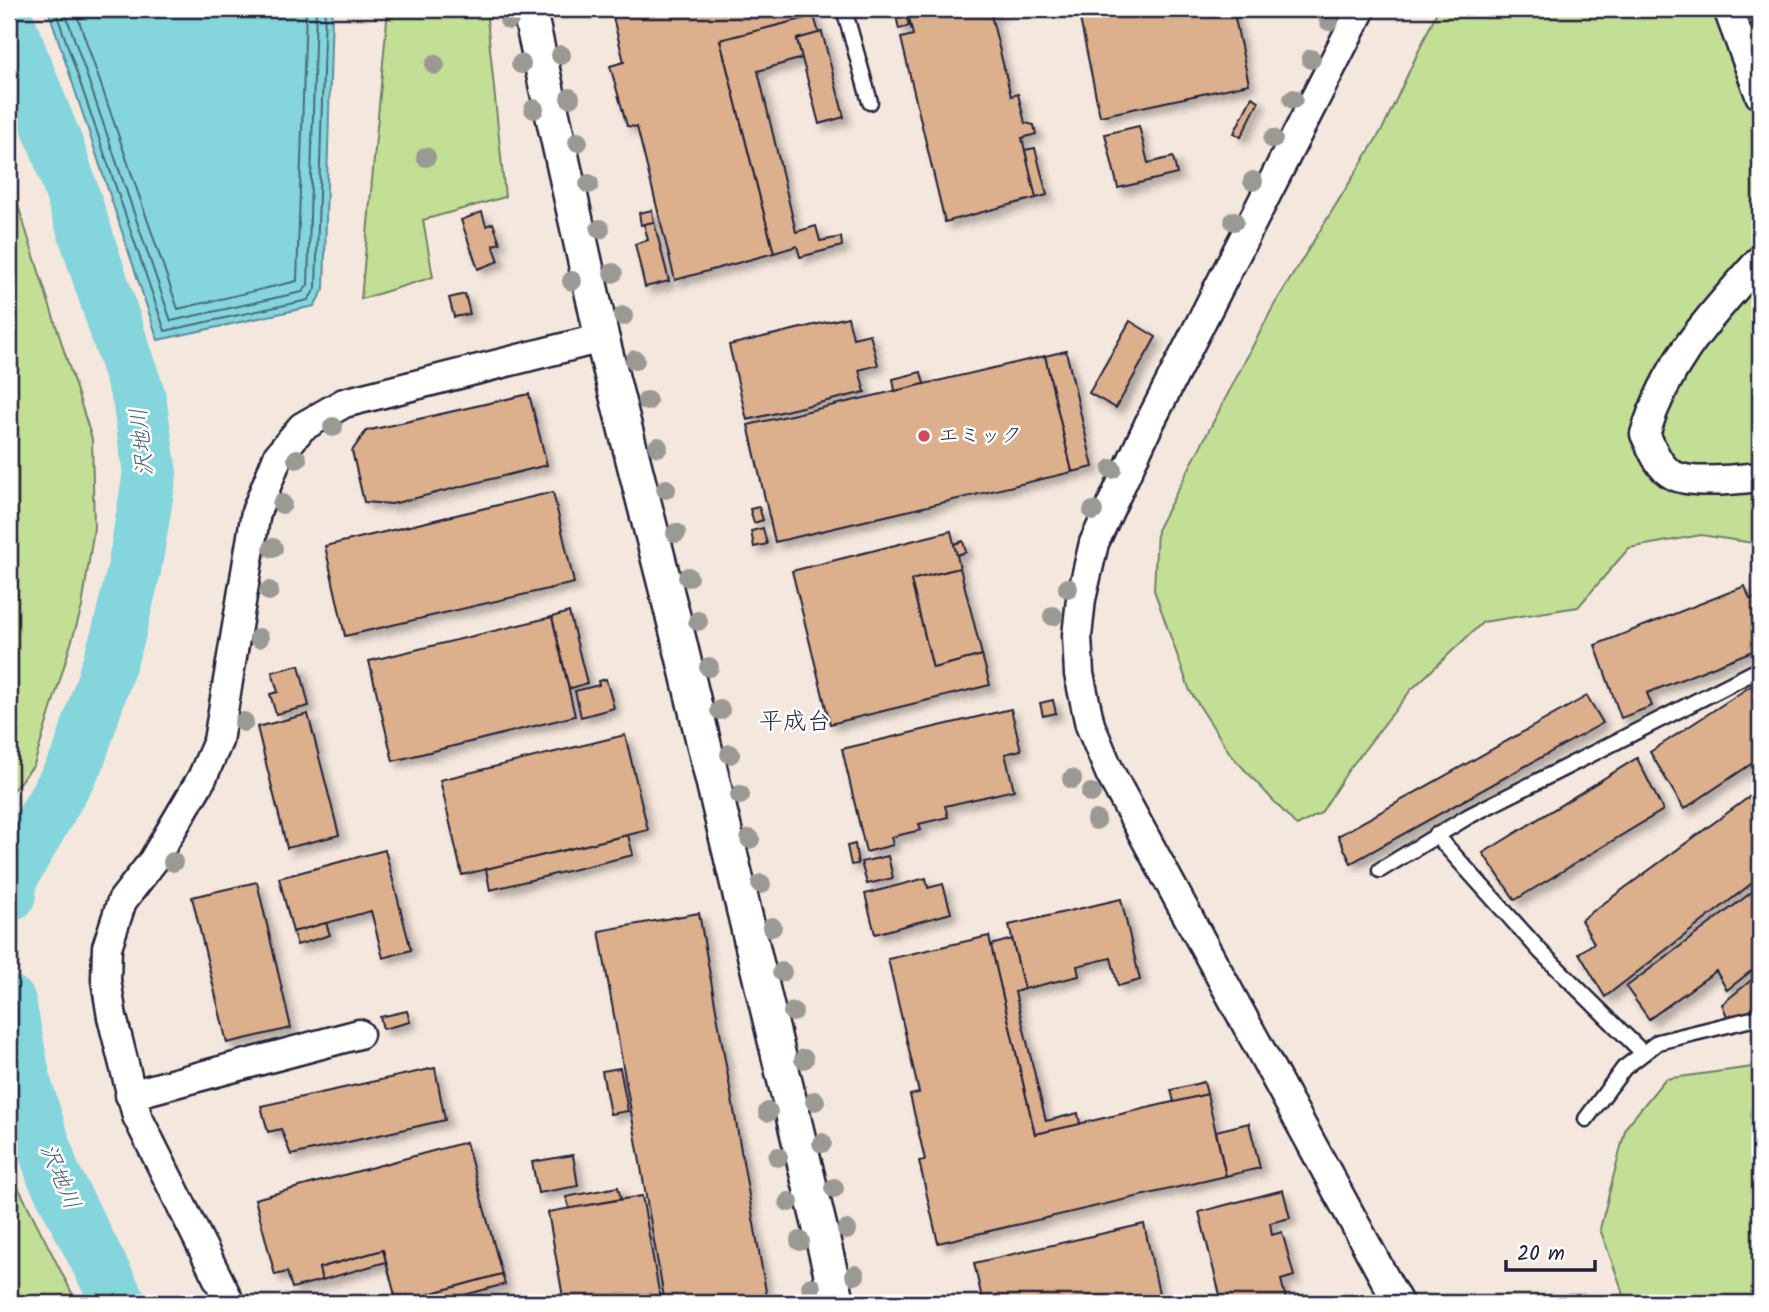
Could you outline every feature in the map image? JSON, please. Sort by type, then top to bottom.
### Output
[{"type":"street","points":[[529,9],[602,338],[679,640],[838,1303]]},
{"type":"street","points":[[1361,9],[1149,424],[1094,543],[1081,599],[1077,636],[1079,674],[1090,725],[1110,773],[1398,1303]]},
{"type":"street","points":[[1728,9],[1760,95]]},
{"type":"street","points":[[1760,260],[1700,326],[1657,396],[1645,434],[1659,462],[1673,476],[1718,481],[1760,477]]},
{"type":"street","points":[[230,1303],[137,1116],[130,1095],[106,980],[107,947],[122,901],[153,861],[202,778],[218,741],[256,512],[278,456],[302,427],[344,403],[602,338]]},
{"type":"street","points":[[130,1095],[359,1034]]},
{"type":"lane","points":[[844,9],[870,102]]},
{"type":"lane","points":[[1380,870],[1469,816],[1760,669]]},
{"type":"lane","points":[[1436,835],[1541,952],[1643,1053]]},
{"type":"lane","points":[[1586,1119],[1624,1068],[1658,1042],[1760,1017]]},
{"type":"green space","points":[[388,9],[486,9],[505,197],[423,220],[433,277],[361,299]]},
{"type":"green space","points":[[1438,9],[1760,9],[1760,544],[1701,535],[1629,548],[1578,607],[1483,622],[1411,690],[1347,772],[1321,813],[1297,826],[1231,755],[1190,691],[1154,590],[1157,530],[1273,307],[1383,128]]},
{"type":"green space","points":[[9,177],[92,439],[94,528],[82,607],[34,765],[9,795]]},
{"type":"green space","points":[[1760,1066],[1760,1303],[1627,1303],[1600,1229],[1626,1127],[1665,1079]]},
{"type":"green space","points":[[9,1169],[77,1303],[9,1303]]},
{"type":"water","points":[[48,9],[332,9],[324,289],[314,306],[158,340]]},
{"type":"building","points":[[611,9],[812,9],[814,16],[720,40],[774,253],[675,280],[637,127],[627,126],[610,66],[624,62]]},
{"type":"building","points":[[907,9],[998,9],[999,13],[991,15],[1011,96],[1018,94],[1025,123],[1034,125],[1036,134],[1022,138],[1036,198],[945,222],[901,38],[913,35]]},
{"type":"building","points":[[1078,9],[1233,9],[1249,84],[1100,116]]},
{"type":"building","points":[[906,14],[909,26],[899,29],[896,16]]},
{"type":"building","points":[[814,16],[819,33],[797,39],[802,58],[758,71],[796,232],[816,226],[820,241],[841,237],[842,246],[800,257],[797,246],[774,253],[720,40]]},
{"type":"building","points":[[822,32],[844,117],[819,124],[797,39]]},
{"type":"building","points":[[1252,97],[1259,101],[1241,137],[1234,133]]},
{"type":"building","points":[[1139,126],[1148,163],[1173,157],[1177,174],[1118,188],[1105,134]]},
{"type":"building","points":[[1035,148],[1047,195],[1036,198],[1025,150]]},
{"type":"building","points":[[652,210],[654,222],[641,225],[639,213]]},
{"type":"building","points":[[482,212],[486,226],[493,223],[500,243],[493,245],[499,261],[478,269],[461,220]]},
{"type":"building","points":[[654,222],[669,281],[645,287],[635,244],[648,240],[644,224]]},
{"type":"building","points":[[465,294],[470,314],[454,317],[449,298]]},
{"type":"building","points":[[848,317],[853,338],[870,334],[878,365],[859,370],[865,392],[747,420],[729,345]]},
{"type":"building","points":[[1130,321],[1156,337],[1116,408],[1089,393]]},
{"type":"building","points":[[1066,351],[1093,467],[1072,472],[1045,356]]},
{"type":"building","points":[[1045,356],[1072,472],[775,542],[748,425]]},
{"type":"building","points":[[921,372],[924,384],[895,391],[893,379]]},
{"type":"building","points":[[529,394],[547,465],[392,504],[364,502],[352,451],[366,431]]},
{"type":"building","points":[[553,492],[574,583],[345,636],[325,546]]},
{"type":"building","points":[[759,507],[763,520],[754,523],[750,509]]},
{"type":"building","points":[[763,528],[767,544],[754,547],[751,531]]},
{"type":"building","points":[[951,531],[960,568],[911,580],[933,668],[982,655],[990,685],[830,724],[792,571]]},
{"type":"building","points":[[963,541],[966,552],[957,555],[954,544]]},
{"type":"building","points":[[960,568],[982,655],[933,668],[911,580]]},
{"type":"building","points":[[1745,586],[1750,599],[1760,597],[1760,648],[1647,693],[1652,706],[1621,718],[1595,645]]},
{"type":"building","points":[[569,612],[587,683],[569,689],[552,617]]},
{"type":"building","points":[[552,617],[575,716],[393,761],[369,661]]},
{"type":"building","points":[[299,665],[309,706],[276,714],[270,694],[278,692],[272,672]]},
{"type":"building","points":[[606,679],[614,708],[581,717],[575,691],[599,685],[598,681]]},
{"type":"building","points":[[1760,680],[1760,758],[1684,809],[1650,752]]},
{"type":"building","points":[[1587,696],[1603,723],[1351,863],[1338,836]]},
{"type":"building","points":[[1053,700],[1056,713],[1043,716],[1040,703]]},
{"type":"building","points":[[1011,709],[1021,750],[1005,754],[1014,790],[945,806],[948,817],[919,824],[921,830],[891,837],[893,845],[866,852],[842,749]]},
{"type":"building","points":[[308,714],[339,835],[287,848],[257,727]]},
{"type":"building","points":[[625,735],[648,830],[462,875],[440,780]]},
{"type":"building","points":[[1637,758],[1663,810],[1515,900],[1483,853]]},
{"type":"building","points":[[1760,789],[1760,877],[1605,997],[1579,953],[1594,943],[1581,920]]},
{"type":"building","points":[[628,835],[633,855],[490,890],[486,869]]},
{"type":"building","points":[[855,844],[858,864],[851,865],[847,846]]},
{"type":"building","points":[[385,850],[411,950],[383,958],[371,911],[293,932],[279,878]]},
{"type":"building","points":[[888,856],[893,878],[867,884],[861,862]]},
{"type":"building","points":[[926,878],[928,888],[943,884],[951,913],[875,934],[865,894]]},
{"type":"building","points":[[257,882],[291,1028],[227,1043],[192,897]]},
{"type":"building","points":[[1760,886],[1760,964],[1727,990],[1716,971],[1649,1019],[1626,987]]},
{"type":"building","points":[[1121,899],[1140,980],[1118,986],[1111,958],[1077,966],[1079,976],[1024,989],[1009,925]]},
{"type":"building","points":[[699,913],[767,1297],[733,1303],[665,1303],[599,931]]},
{"type":"building","points":[[326,923],[330,935],[297,945],[293,932]]},
{"type":"building","points":[[989,936],[1035,1134],[1207,1094],[1226,1176],[938,1243],[919,1161],[925,1160],[910,1095],[919,1093],[888,959]]},
{"type":"building","points":[[1012,939],[1024,989],[1015,992],[1046,1121],[1078,1113],[1080,1124],[1035,1134],[991,945]]},
{"type":"building","points":[[1760,973],[1760,1010],[1728,1019],[1722,1004]]},
{"type":"building","points":[[407,1011],[410,1022],[383,1029],[380,1017]]},
{"type":"building","points":[[435,1068],[445,1120],[291,1155],[281,1129],[268,1132],[261,1106]]},
{"type":"building","points":[[620,1068],[628,1111],[610,1114],[602,1071]]},
{"type":"building","points":[[1204,1082],[1207,1094],[1174,1102],[1171,1090]]},
{"type":"building","points":[[1249,1123],[1260,1168],[1226,1176],[1216,1131]]},
{"type":"building","points":[[466,1142],[502,1274],[397,1303],[383,1250],[319,1268],[322,1280],[292,1288],[287,1272],[275,1275],[255,1199]]},
{"type":"building","points":[[573,1155],[578,1186],[538,1193],[532,1162]]},
{"type":"building","points":[[618,1187],[621,1199],[570,1209],[566,1197]]},
{"type":"building","points":[[1283,1190],[1290,1218],[1270,1223],[1272,1235],[1282,1232],[1294,1276],[1281,1280],[1287,1303],[1222,1303],[1199,1212]]},
{"type":"building","points":[[642,1196],[661,1303],[564,1303],[548,1212]]},
{"type":"building","points":[[1144,1224],[1161,1303],[983,1303],[974,1263]]},
{"type":"building","points":[[383,1250],[386,1262],[322,1280],[319,1268]]},
{"type":"building","points":[[502,1274],[505,1284],[435,1303],[420,1303],[418,1297]]},
{"type":"waterway","name":"沢地川","points":[[9,26],[58,150],[139,398],[150,473],[134,570],[118,636],[78,759],[10,879],[9,895]]},
{"type":"waterway","name":"沢地川","points":[[9,1002],[25,1086],[53,1174],[119,1303]]},
{"type":"place","name":"エミック","points":[[924,436]]},
{"type":"district","name":"平成台","points":[[795,722]]}]
